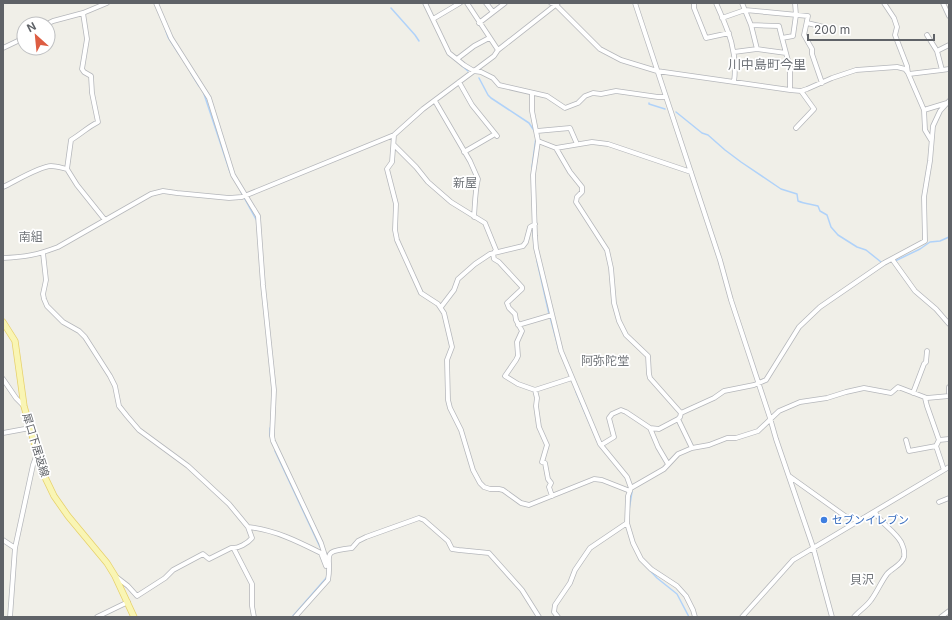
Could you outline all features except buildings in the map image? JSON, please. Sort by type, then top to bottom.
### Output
[{"type":"main road","name":"犀口下居返線","points":[[3,322],[14,341],[24,406],[42,471],[54,496],[115,576],[134,617]]},
{"type":"street","points":[[56,19],[83,13],[107,3]]},
{"type":"street","points":[[156,3],[171,38],[209,98],[233,176],[244,196],[258,216],[263,285],[274,390],[272,436],[321,543],[328,565]]},
{"type":"street","points":[[426,3],[449,53],[474,71],[481,72],[493,78],[499,85],[532,94],[547,96],[565,108],[578,103],[585,96],[593,93],[601,94],[616,91],[666,97]]},
{"type":"street","points":[[433,19],[460,3]]},
{"type":"street","points":[[467,3],[498,50]]},
{"type":"street","points":[[486,3],[493,12]]},
{"type":"street","points":[[479,23],[505,3]]},
{"type":"street","points":[[551,3],[557,4],[600,49],[621,60],[657,71],[801,91],[856,70],[897,67],[905,69],[910,74],[949,69]]},
{"type":"street","points":[[635,3],[691,172],[776,440],[813,547],[832,617]]},
{"type":"street","points":[[694,3],[694,8],[706,38],[729,33]]},
{"type":"street","points":[[716,3],[729,33],[734,52],[736,70],[734,82]]},
{"type":"street","points":[[742,3],[751,25],[757,49]]},
{"type":"street","points":[[782,38],[794,36],[796,15],[795,3]]},
{"type":"street","points":[[884,3],[894,18],[897,27],[895,35],[907,66],[908,73],[924,110],[925,130],[931,141]]},
{"type":"street","points":[[943,3],[949,16]]},
{"type":"street","points":[[3,258],[26,257],[43,253],[151,194],[163,191],[222,197],[244,196],[336,160],[394,135],[424,109],[494,56],[498,50],[557,4]]},
{"type":"street","points":[[722,18],[745,10],[808,16],[804,35],[812,49],[812,54],[822,83]]},
{"type":"street","points":[[83,13],[87,39],[82,69],[91,76],[92,93],[98,122],[71,140],[67,169],[77,185],[105,220]]},
{"type":"street","points":[[807,23],[824,27]]},
{"type":"street","points":[[751,25],[780,26],[790,68],[790,90]]},
{"type":"street","points":[[927,35],[937,51],[942,70]]},
{"type":"street","points":[[457,59],[489,38]]},
{"type":"street","points":[[3,48],[16,42]]},
{"type":"street","points":[[937,51],[949,45]]},
{"type":"street","points":[[734,52],[757,49],[786,53]]},
{"type":"street","points":[[458,82],[472,105],[496,135],[464,152]]},
{"type":"street","points":[[796,128],[814,108],[801,91]]},
{"type":"street","points":[[532,94],[532,111],[538,141],[533,175],[536,248],[552,315],[561,351],[601,445],[627,477],[631,490]]},
{"type":"street","points":[[436,101],[478,179],[475,191],[476,197],[474,217]]},
{"type":"street","points":[[924,110],[948,102]]},
{"type":"street","points":[[601,445],[614,437],[609,418],[612,414],[620,410],[626,412],[634,419],[650,428],[659,429],[678,419],[681,413],[714,398],[724,391],[759,384],[766,380],[799,327],[805,320],[820,307],[892,259],[925,241],[924,197],[934,122],[940,111],[948,102]]},
{"type":"street","points":[[537,131],[570,128],[577,144]]},
{"type":"street","points":[[394,135],[392,162],[387,169],[396,204],[395,230],[397,240],[421,293],[441,307],[444,313],[452,347],[452,351],[447,360],[448,400],[480,483],[484,487],[490,489],[503,490],[524,504],[535,503],[594,479],[602,480],[631,490]]},
{"type":"street","points":[[538,141],[556,148],[592,142],[608,144],[691,172]]},
{"type":"street","points":[[394,145],[416,167],[428,182],[451,202],[485,223],[495,245],[496,250],[494,259],[499,262],[522,287],[522,289],[507,303],[509,308],[515,314],[516,320],[522,332],[517,342],[518,356],[505,376],[518,384],[535,390],[572,378]]},
{"type":"street","points":[[556,148],[570,172],[582,187],[582,192],[577,197],[576,202],[607,250],[612,268],[614,303],[619,321],[626,336],[648,356],[650,378],[681,413]]},
{"type":"street","points":[[3,186],[49,166],[67,169]]},
{"type":"street","points":[[441,307],[454,290],[458,279],[464,272],[483,257],[523,246],[526,242],[530,227],[535,224]]},
{"type":"street","points":[[43,253],[46,280],[43,294],[47,306],[63,322],[79,331],[85,337],[110,376],[115,386],[119,406],[126,416],[139,430],[188,466],[229,504],[248,527],[252,538],[247,543],[234,549],[231,548],[209,559],[203,554],[173,570],[165,578],[137,596],[128,586],[115,576]]},
{"type":"street","points":[[892,259],[915,291],[936,309],[949,324]]},
{"type":"street","points":[[518,325],[552,315]]},
{"type":"street","points":[[913,393],[926,362],[927,351]]},
{"type":"street","points":[[3,378],[16,398],[24,406]]},
{"type":"street","points":[[695,617],[686,596],[677,586],[651,569],[641,559],[627,523],[628,496],[631,490],[664,469],[678,454],[692,448],[709,445],[727,438],[746,436],[758,431],[779,411],[800,402],[827,398],[864,388],[891,393],[898,387],[925,398],[949,396]]},
{"type":"street","points":[[949,387],[949,393]]},
{"type":"street","points":[[535,390],[539,427],[547,445],[542,462],[545,463],[548,479],[551,483],[549,487],[552,496]]},
{"type":"street","points":[[925,398],[938,440],[936,446],[944,470]]},
{"type":"street","points":[[678,419],[692,448]]},
{"type":"street","points":[[3,433],[30,428]]},
{"type":"street","points":[[650,428],[658,447],[668,464]]},
{"type":"street","points":[[938,440],[949,439]]},
{"type":"street","points":[[906,440],[909,451],[936,446]]},
{"type":"street","points":[[10,617],[15,548],[37,453]]},
{"type":"street","points":[[742,617],[793,560],[949,467]]},
{"type":"street","points":[[789,476],[845,516],[860,521]]},
{"type":"street","points":[[939,502],[949,498]]},
{"type":"street","points":[[854,617],[873,599],[887,574],[900,563],[904,557],[904,550],[901,542],[894,532],[878,518],[875,512]]},
{"type":"street","points":[[294,617],[328,580],[329,553],[332,551],[352,548],[366,537],[384,530],[398,527],[416,519],[421,519],[448,541],[452,548],[489,553],[522,590],[539,617]]},
{"type":"street","points":[[558,617],[554,612],[555,605],[570,583],[574,570],[590,548],[627,523]]},
{"type":"street","points":[[248,527],[269,530],[298,542],[321,553],[326,566],[328,565]]},
{"type":"street","points":[[3,540],[15,548]]},
{"type":"street","points":[[234,549],[252,584],[252,610],[254,617]]},
{"type":"street","points":[[97,617],[128,602]]},
{"type":"street","points":[[941,617],[949,611]]},
{"type":"waterway","points":[[391,8],[419,41]]},
{"type":"waterway","points":[[164,25],[168,37],[179,54]]},
{"type":"waterway","points":[[448,54],[468,71]]},
{"type":"waterway","points":[[191,73],[199,86]]},
{"type":"waterway","points":[[479,78],[491,98],[529,123],[535,132]]},
{"type":"waterway","points":[[204,94],[230,172]]},
{"type":"waterway","points":[[649,103],[665,109]]},
{"type":"waterway","points":[[676,112],[702,133],[708,135],[741,162],[781,189],[797,194],[798,201],[818,206],[820,211],[827,215],[831,227],[838,235],[857,247],[866,250],[881,262]]},
{"type":"waterway","points":[[532,167],[536,137]]},
{"type":"waterway","points":[[241,192],[257,221]]},
{"type":"waterway","points":[[533,228],[534,246]]},
{"type":"waterway","points":[[895,261],[920,249],[930,242],[940,241],[949,237]]},
{"type":"waterway","points":[[537,261],[549,314]]},
{"type":"waterway","points":[[550,317],[559,350]]},
{"type":"waterway","points":[[576,392],[598,443]]},
{"type":"waterway","points":[[270,428],[270,436]]},
{"type":"waterway","points":[[275,451],[320,547]]},
{"type":"waterway","points":[[629,510],[632,492]]},
{"type":"waterway","points":[[639,559],[657,578],[677,594],[689,617]]},
{"type":"waterway","points":[[292,617],[327,577]]},
{"type":"place","name":"セブンイレブン","points":[[824,520]]},
{"type":"district","name":"川中島町今里","points":[[767,64]]},
{"type":"district","name":"新屋","points":[[465,182]]},
{"type":"district","name":"南組","points":[[31,236]]},
{"type":"district","name":"阿弥陀堂","points":[[605,360]]},
{"type":"district","name":"貝沢","points":[[862,579]]}]
